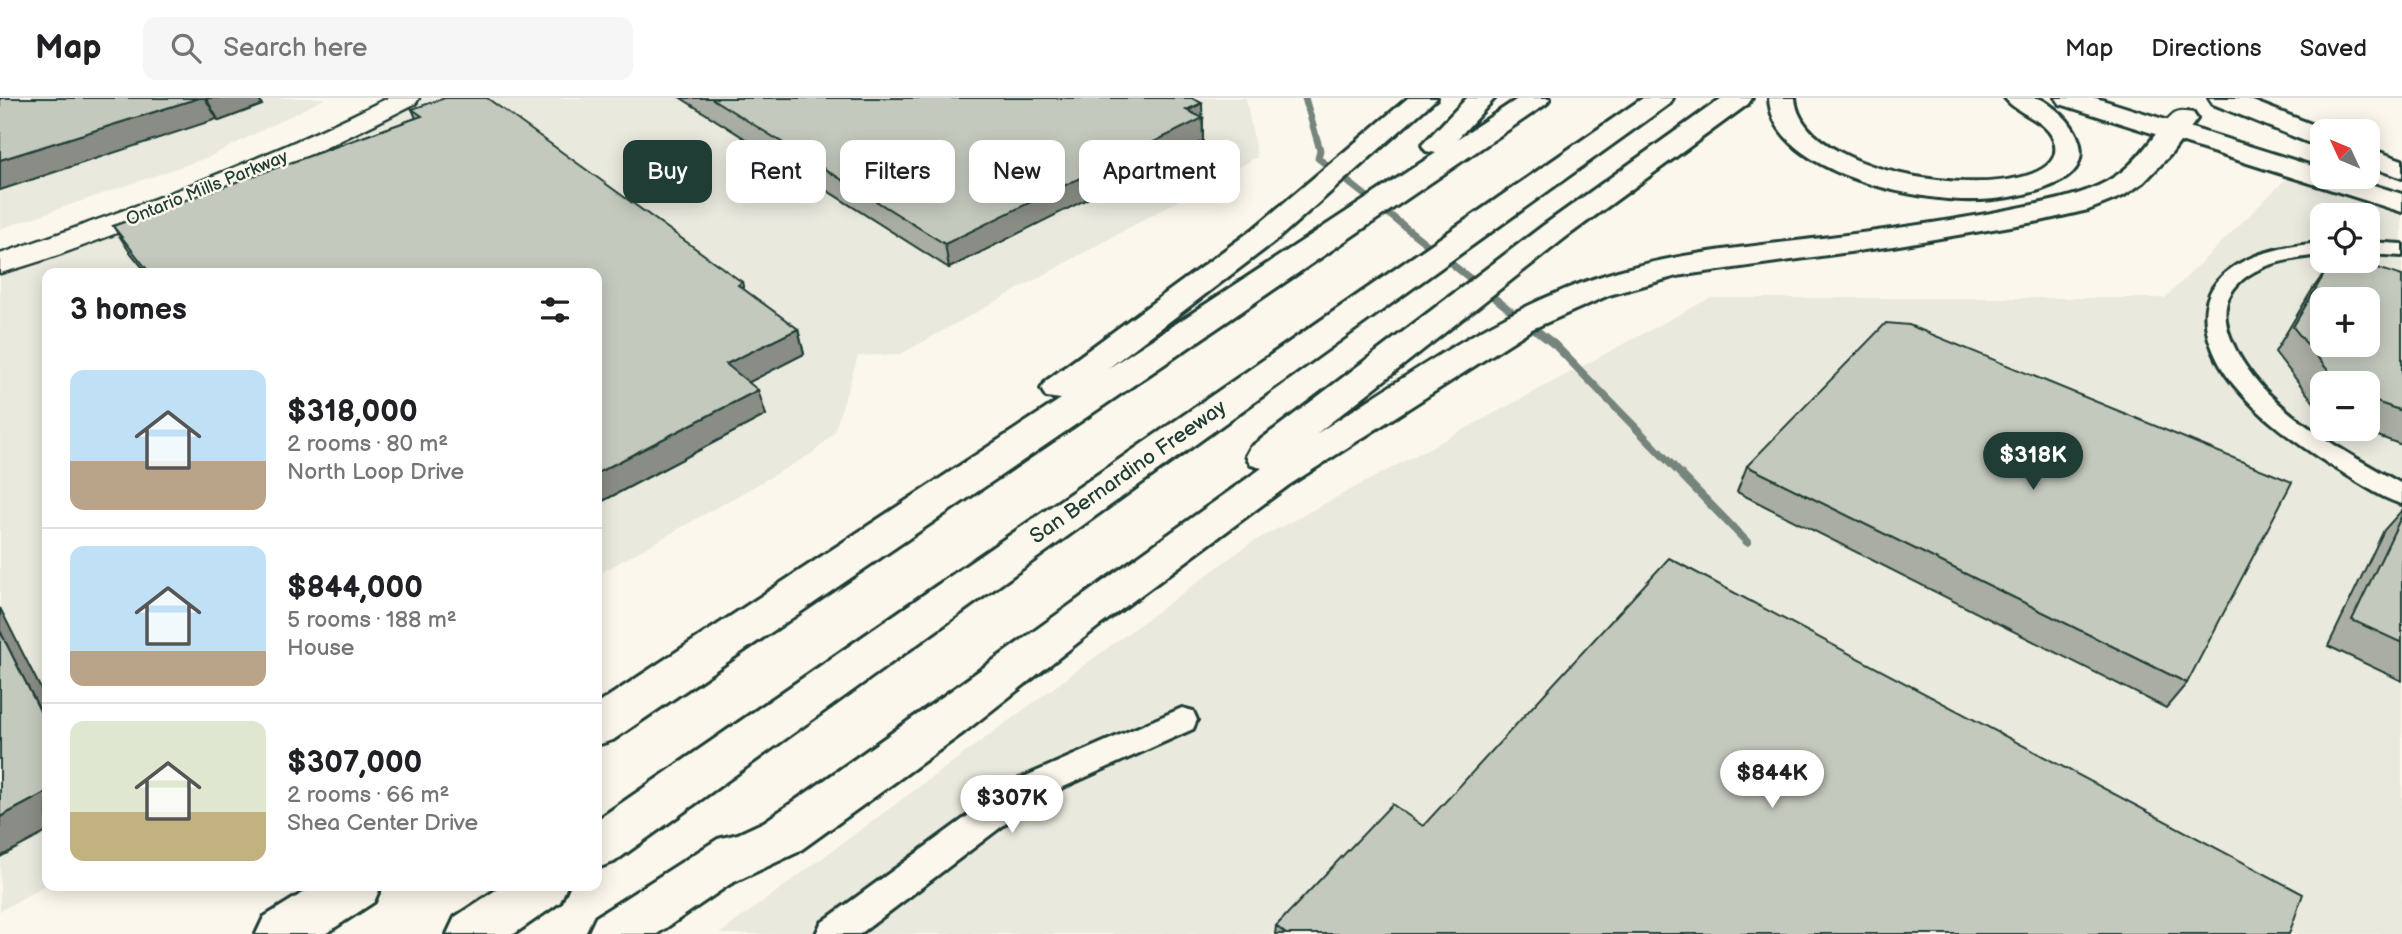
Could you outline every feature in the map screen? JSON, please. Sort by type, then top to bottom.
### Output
[{"type":"main road","name":"Ontario Mills Parkway","points":[[0,245],[191,177],[368,98]]},
{"type":"main road","name":"Ontario Mills Parkway","points":[[0,264],[165,206],[241,176],[319,142],[407,98]]},
{"type":"main road","points":[[726,643],[786,585],[972,453],[1263,236],[1424,98]]},
{"type":"main road","points":[[1373,205],[1482,98]]},
{"type":"main road","points":[[602,724],[1536,98]]},
{"type":"main road","name":"San Bernardino Freeway","points":[[602,843],[1660,98]]},
{"type":"main road","points":[[614,934],[715,868],[1038,630],[1482,288],[1739,98]]},
{"type":"main road","points":[[1782,98],[1784,116],[1792,128],[1811,146],[1842,163],[1881,178],[1907,184],[1943,190],[1982,191],[2031,183],[2056,172],[2064,165],[2068,149],[2062,131],[2041,110],[2018,98]]},
{"type":"main road","points":[[2069,98],[2310,159]]},
{"type":"main road","points":[[2116,98],[2180,125],[2402,203]]},
{"type":"main road","points":[[2222,98],[2310,133]]},
{"type":"main road","points":[[715,868],[781,836],[947,720],[1084,615],[1276,475],[1522,321],[1628,278],[1680,266],[1919,233],[2081,202],[2115,189],[2134,174],[2180,125]]},
{"type":"main road","points":[[2380,161],[2402,170]]},
{"type":"main road","points":[[2380,180],[2402,187]]},
{"type":"main road","points":[[282,934],[348,891]]},
{"type":"main road","points":[[473,934],[535,891]]},
{"type":"street","points":[[2380,249],[2402,250]]},
{"type":"street","points":[[2310,250],[2276,256],[2252,264],[2234,275],[2220,291],[2214,310],[2218,335],[2228,360],[2253,391],[2290,426],[2343,463],[2402,495]]},
{"type":"street","points":[[833,934],[1028,789],[1182,720]]},
{"type":"shaded area","points":[[0,98],[326,98],[209,157],[0,229]]},
{"type":"shaded area","points":[[426,98],[1246,98],[1257,157],[1240,166],[1240,140],[1079,140],[1079,203],[1174,203],[901,354],[858,356],[834,433],[813,453],[602,572],[602,268],[42,268],[42,887],[0,911],[0,275],[156,219],[314,154]]},
{"type":"shaded area","points":[[2289,176],[2310,183],[2310,189],[2330,189],[2374,203],[2310,203],[2310,273],[2380,273],[2380,205],[2402,212],[2402,934],[719,934],[1249,544],[1710,298],[2165,298]]},
{"type":"building","points":[[0,98],[199,98],[0,160]]},
{"type":"building","points":[[445,98],[487,98],[623,196],[623,203],[633,203],[742,282],[738,285],[798,329],[726,364],[758,390],[602,470],[602,268],[146,268],[113,226],[422,116],[412,109]]},
{"type":"building","points":[[711,98],[1192,98],[1202,103],[1186,110],[1203,118],[1158,140],[1079,140],[1079,179],[1065,185],[1065,140],[969,140],[969,203],[1029,203],[945,244],[879,203],[955,203],[955,140],[840,140],[840,178],[826,170],[826,140],[778,140]]},
{"type":"building","points":[[2380,269],[2402,276],[2402,411],[2380,403],[2380,371],[2328,371],[2317,357],[2380,357],[2380,287],[2317,287],[2325,273],[2380,273]]},
{"type":"building","points":[[2310,298],[2310,348],[2293,327]]},
{"type":"building","points":[[1886,323],[1909,325],[2292,482],[2187,683],[1747,466]]},
{"type":"building","points":[[2402,515],[2402,643],[2352,620]]},
{"type":"building","points":[[1669,558],[2303,894],[2289,934],[1286,934],[1276,926],[1392,804],[1423,826]]},
{"type":"building","points":[[0,631],[42,715],[42,795],[0,817]]},
{"type":"waterway","points":[[1305,98],[1320,150],[1318,158],[1520,318]]},
{"type":"waterway","points":[[1518,316],[1555,345],[1747,542]]}]
